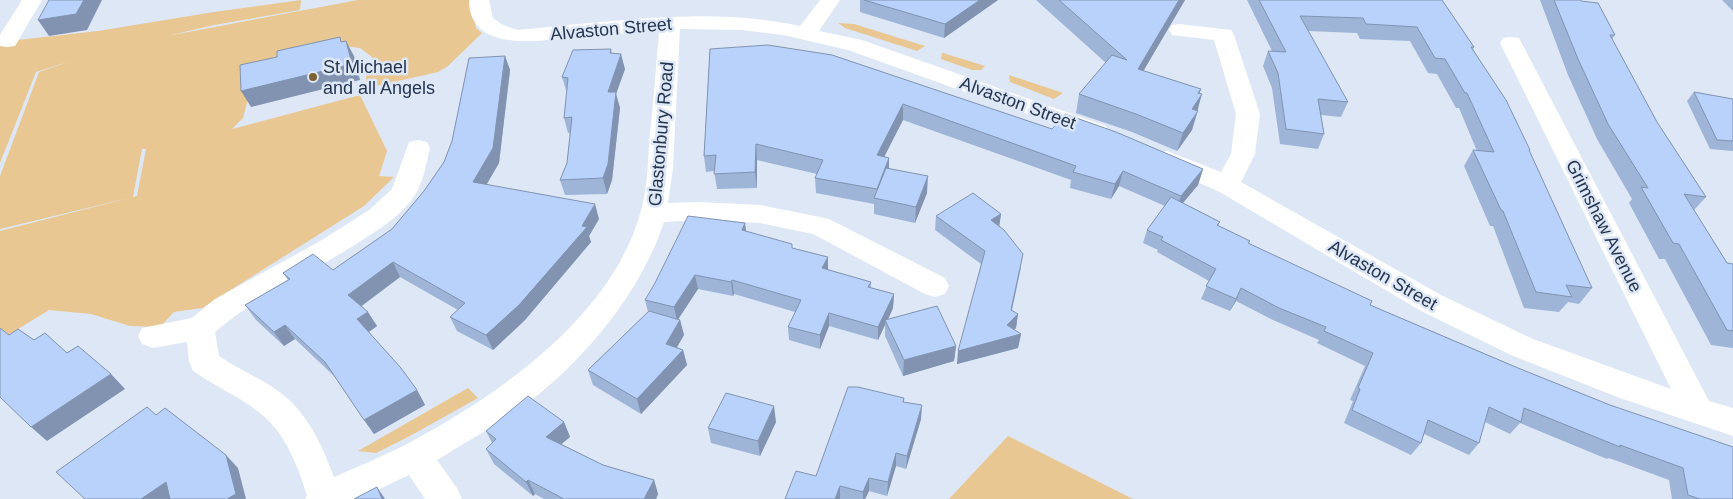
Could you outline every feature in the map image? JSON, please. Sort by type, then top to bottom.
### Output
[{"type":"street","points":[[7,41],[32,0]]},
{"type":"street","name":"Alvaston Street","points":[[479,0],[479,16],[488,25],[500,32],[530,36],[670,23],[742,24],[806,33],[846,43],[902,61],[1122,140]]},
{"type":"street","points":[[806,33],[830,0]]},
{"type":"street","name":"Glastonbury Road","points":[[324,498],[415,456],[505,402],[550,366],[599,314],[628,274],[647,237],[654,213],[660,168],[670,23]]},
{"type":"street","points":[[1180,30],[1223,35],[1248,114],[1243,154],[1227,185]]},
{"type":"street","name":"Grimshaw Avenue","points":[[1511,44],[1697,409]]},
{"type":"street","points":[[153,336],[200,328],[225,307],[332,247],[378,217],[403,194],[412,172],[418,148]]},
{"type":"street","name":"Alvaston Street","points":[[1148,151],[1227,185],[1431,303],[1522,347],[1631,389],[1733,422]]},
{"type":"street","points":[[654,213],[698,211],[760,214],[820,226],[936,286]]},
{"type":"street","points":[[200,328],[204,362],[217,372],[267,400],[284,413],[297,431],[311,457],[324,498]]},
{"type":"street","points":[[415,456],[445,499]]},
{"type":"shaded area","points":[[301,0],[300,10],[214,25],[167,36],[358,0],[471,0],[476,28],[482,33],[448,66],[438,72],[367,88],[366,76],[375,73],[372,57],[360,48],[344,46],[249,81],[247,103],[243,118],[232,129],[360,95],[387,151],[379,176],[394,177],[364,206],[202,308],[174,312],[160,327],[130,326],[91,314],[49,310],[0,340],[0,231],[137,196],[146,149],[142,149],[133,197],[0,229],[0,176],[39,72],[71,61],[36,72],[0,163],[0,42],[98,31]]},
{"type":"shaded area","points":[[838,23],[854,24],[925,46],[917,51],[845,28]]},
{"type":"shaded area","points":[[942,53],[985,66],[981,70],[972,70],[941,59]]},
{"type":"shaded area","points":[[1009,75],[1063,93],[1054,99],[1010,82]]},
{"type":"shaded area","points":[[468,388],[478,398],[376,453],[358,451]]},
{"type":"shaded area","points":[[1008,436],[1133,499],[949,499]]},
{"type":"building","points":[[49,0],[84,0],[76,14],[38,20]]},
{"type":"building","points":[[864,0],[980,0],[945,24]]},
{"type":"building","points":[[1059,0],[1179,0],[1138,69],[1201,89],[1198,93],[1202,94],[1192,109],[1198,111],[1183,133],[1079,94],[1112,55],[1127,60]]},
{"type":"building","points":[[1259,0],[1442,0],[1474,47],[1471,47],[1506,100],[1592,288],[1566,285],[1572,297],[1536,292],[1503,211],[1473,150],[1494,152],[1467,93],[1465,93],[1445,59],[1435,58],[1417,27],[1366,24],[1363,18],[1300,16],[1348,102],[1318,99],[1324,134],[1286,129],[1278,73],[1268,51],[1286,52]]},
{"type":"building","points":[[1554,0],[1580,0],[1598,3],[1615,35],[1610,35],[1657,122],[1706,197],[1684,194],[1727,263],[1733,264],[1733,331],[1727,330],[1679,244],[1673,243],[1641,187],[1648,188],[1608,124],[1578,59]]},
{"type":"building","points":[[340,37],[341,42],[346,41],[352,64],[241,91],[240,65],[277,57],[277,51]]},
{"type":"building","points":[[768,45],[832,55],[1052,129],[1065,114],[1116,132],[1203,169],[1181,196],[1123,171],[1115,184],[1073,172],[1076,166],[903,104],[877,155],[889,158],[877,189],[815,178],[823,160],[756,144],[755,172],[714,174],[716,155],[704,156],[710,49]]},
{"type":"building","points":[[611,49],[610,53],[621,54],[608,92],[616,92],[608,164],[603,178],[560,180],[567,163],[572,117],[564,118],[568,78],[562,77],[573,50]]},
{"type":"building","points":[[505,56],[493,148],[473,182],[595,204],[582,226],[587,227],[519,305],[486,335],[450,317],[465,303],[393,262],[348,295],[368,312],[357,319],[401,368],[417,390],[364,420],[325,362],[285,325],[274,332],[245,305],[290,279],[283,273],[313,254],[333,270],[392,229],[424,191],[444,162],[452,141],[469,58]]},
{"type":"building","points":[[1694,92],[1733,99],[1733,141],[1717,140]]},
{"type":"building","points":[[886,168],[928,176],[916,207],[874,198]]},
{"type":"building","points":[[973,193],[1001,214],[991,220],[1004,230],[1023,254],[1011,310],[1018,314],[1007,325],[1021,334],[958,351],[985,251],[936,216]]},
{"type":"building","points":[[1171,197],[1220,222],[1217,225],[1250,241],[1248,243],[1372,301],[1370,305],[1610,405],[1733,447],[1733,499],[1700,499],[1688,495],[1683,468],[1620,445],[1620,447],[1524,408],[1521,422],[1489,407],[1479,443],[1428,420],[1421,443],[1352,410],[1360,389],[1358,388],[1373,353],[1324,331],[1326,327],[1279,308],[1241,288],[1236,299],[1206,286],[1216,269],[1161,240],[1163,237],[1147,230]]},
{"type":"building","points":[[688,216],[745,223],[742,230],[792,244],[792,248],[828,257],[822,268],[871,282],[868,287],[894,294],[878,327],[829,313],[820,335],[788,327],[801,300],[732,280],[731,282],[695,275],[674,307],[645,300]]},
{"type":"building","points":[[937,306],[956,346],[904,360],[885,320]]},
{"type":"building","points":[[649,311],[680,320],[666,344],[683,350],[637,399],[588,370]]},
{"type":"building","points":[[0,328],[9,335],[18,329],[34,340],[45,333],[67,353],[78,346],[111,374],[31,427],[0,397]]},
{"type":"building","points":[[848,387],[858,387],[904,398],[903,402],[922,405],[907,456],[896,453],[888,482],[869,478],[863,492],[840,486],[835,499],[785,499],[796,471],[816,476]]},
{"type":"building","points":[[726,393],[774,406],[758,441],[708,428]]},
{"type":"building","points":[[528,396],[564,422],[546,437],[603,465],[654,480],[644,499],[564,499],[528,480],[526,482],[486,449],[496,439],[486,431]]},
{"type":"building","points":[[147,407],[156,415],[165,408],[226,455],[236,494],[227,499],[170,499],[166,482],[141,499],[85,499],[56,472]]},
{"type":"building","points":[[377,487],[382,499],[354,499]]},
{"type":"place","name":"St Michael and all Angels","points":[[313,77]]}]
